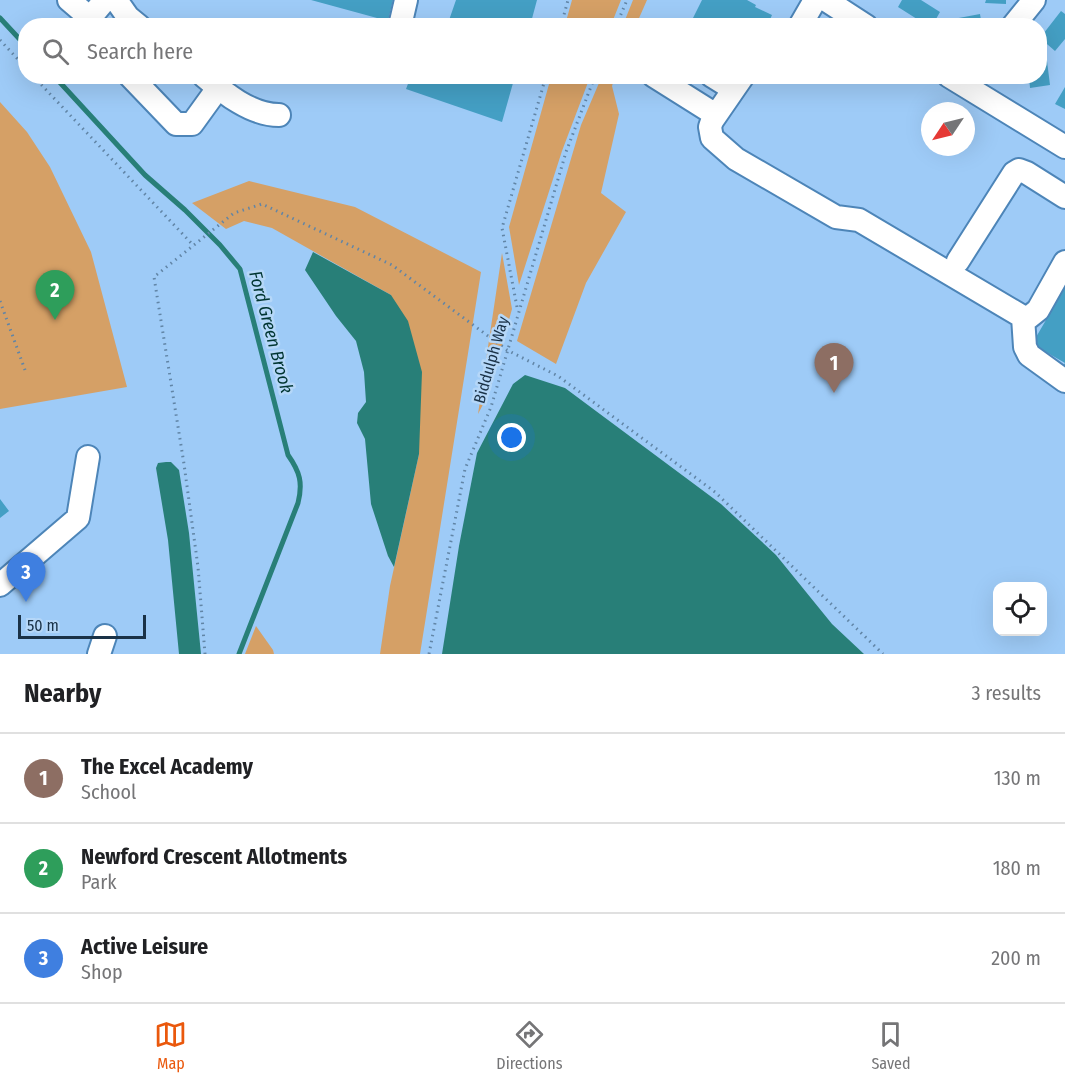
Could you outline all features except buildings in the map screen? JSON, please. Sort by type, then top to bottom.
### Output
[{"type":"street","points":[[69,0],[85,18]]},
{"type":"street","points":[[92,18],[105,0]]},
{"type":"street","points":[[116,0],[129,18]]},
{"type":"street","points":[[402,18],[406,0]]},
{"type":"street","points":[[805,18],[815,0]]},
{"type":"street","points":[[826,0],[854,18]]},
{"type":"street","points":[[1019,18],[1034,0]]},
{"type":"street","points":[[138,84],[176,124],[192,124],[210,84]]},
{"type":"street","points":[[214,84],[266,115],[279,115]]},
{"type":"street","points":[[667,84],[716,115]]},
{"type":"street","points":[[737,84],[710,127],[712,138],[736,159],[836,217],[860,220],[1028,318],[1034,316],[1038,310],[1065,262]]},
{"type":"street","points":[[970,84],[1065,147]]},
{"type":"street","points":[[958,261],[1014,173],[1020,170],[1028,172],[1065,197]]},
{"type":"street","points":[[1023,317],[1025,347],[1029,355],[1065,381]]},
{"type":"street","points":[[0,585],[78,518],[88,457]]},
{"type":"path","points":[[563,18],[568,0]]},
{"type":"path","points":[[619,18],[627,0]]},
{"type":"path","points":[[0,40],[18,59]]},
{"type":"path","points":[[41,84],[197,244]]},
{"type":"path","points":[[518,310],[502,228],[544,84]]},
{"type":"path","name":"Biddulph Way","points":[[429,654],[465,469],[491,407],[566,152],[592,84]]},
{"type":"path","points":[[205,654],[197,555],[154,277],[234,213],[262,204],[392,265],[507,350],[558,376],[715,492],[883,654]]},
{"type":"path","points":[[0,301],[25,370]]},
{"type":"shaded area","points":[[572,0],[621,0],[614,18],[567,18]]},
{"type":"shaded area","points":[[633,0],[647,0],[639,18],[626,18]]},
{"type":"shaded area","points":[[549,84],[587,84],[562,151],[519,285],[509,227]]},
{"type":"shaded area","points":[[599,84],[613,84],[619,114],[601,193],[626,212],[586,283],[556,364],[517,341],[581,125]]},
{"type":"shaded area","points":[[0,102],[27,132],[50,167],[91,252],[127,387],[0,409]]},
{"type":"shaded area","points":[[249,181],[355,207],[481,272],[420,654],[380,654],[390,586],[419,454],[391,295],[272,228],[244,221],[226,229],[192,203]]},
{"type":"shaded area","points":[[313,252],[391,295],[408,321],[422,372],[419,454],[394,567],[388,556],[371,504],[365,439],[357,423],[358,413],[366,402],[364,372],[356,341],[305,270]]},
{"type":"shaded area","points":[[502,253],[512,309],[489,393],[478,414]]},
{"type":"shaded area","points":[[525,375],[565,388],[721,504],[776,555],[832,624],[864,654],[442,654],[477,453],[513,384]]},
{"type":"shaded area","points":[[171,462],[179,470],[189,533],[201,654],[179,654],[168,540],[156,468],[158,463]]},
{"type":"shaded area","points":[[256,626],[273,650],[274,654],[245,654]]},
{"type":"waterway","name":"Ford Green Brook","points":[[0,18],[18,37]]},
{"type":"waterway","name":"Ford Green Brook","points":[[61,84],[145,175],[185,210],[240,269],[288,455],[298,472],[300,489],[298,503],[239,654]]},
{"type":"place","name":"Newford Crescent Allotments","points":[[55,320]]},
{"type":"place","name":"The Excel Academy","points":[[834,393]]},
{"type":"place","name":"Active Leisure","points":[[26,602]]}]
